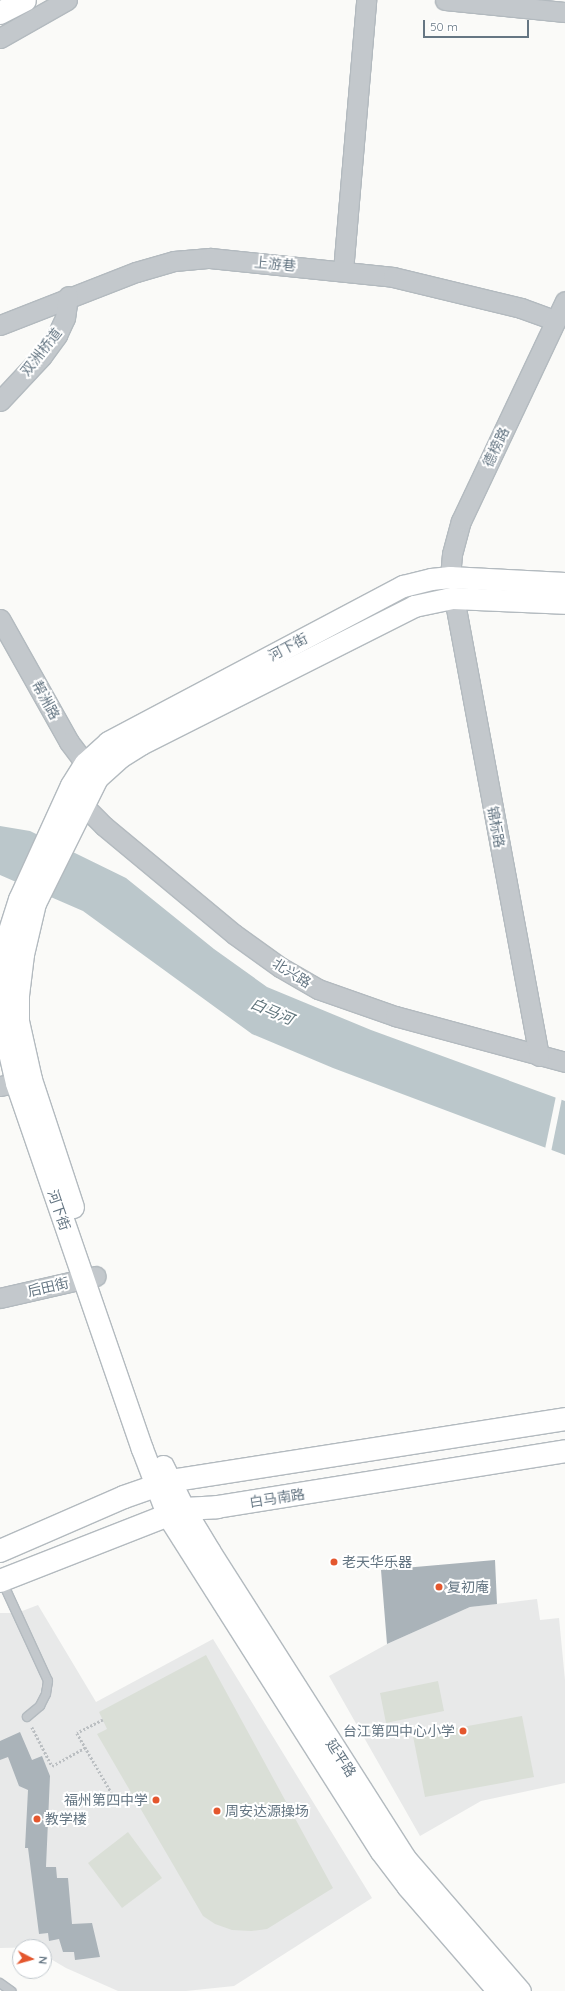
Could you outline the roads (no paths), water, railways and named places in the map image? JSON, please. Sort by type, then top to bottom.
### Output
[{"type":"main road","points":[[0,13],[25,0]]},
{"type":"main road","name":"河下街","points":[[176,1512],[163,1483],[154,1444],[16,1083],[20,1033],[18,1009],[27,901],[91,770],[100,748],[119,736],[404,586],[431,579],[450,577],[565,583]]},
{"type":"main road","name":"河下街","points":[[91,770],[283,670],[414,606],[452,598],[565,603]]},
{"type":"main road","points":[[0,1551],[163,1483],[565,1420]]},
{"type":"main road","name":"白马南路","points":[[1,1581],[176,1512],[217,1507],[565,1451]]},
{"type":"main road","name":"延平路","points":[[176,1512],[380,1850],[408,1888],[498,1991]]},
{"type":"main road","name":"延平路","points":[[176,1512],[405,1858],[520,1991]]},
{"type":"street","points":[[0,38],[67,0]]},
{"type":"street","points":[[343,271],[366,0]]},
{"type":"street","points":[[445,0],[565,12]]},
{"type":"street","name":"上游巷","points":[[0,325],[68,296],[136,272],[185,259],[210,258],[343,271],[421,282],[521,308],[556,321]]},
{"type":"street","name":"双洲桥道","points":[[0,401],[57,335],[65,318],[68,296]]},
{"type":"street","name":"德榜路","points":[[452,598],[450,577],[452,554],[461,521],[565,301]]},
{"type":"street","name":"锦标路","points":[[452,598],[539,1056]]},
{"type":"street","name":"帮洲路","points":[[0,619],[69,742],[91,770]]},
{"type":"street","name":"北兴路","points":[[76,798],[234,934],[312,986],[365,1007],[565,1062]]},
{"type":"street","name":"后田街","points":[[0,1298],[89,1277]]},
{"type":"lane","points":[[1,1581],[48,1682],[46,1694],[40,1706],[27,1717]]},
{"type":"lane","points":[[0,1983],[11,1991]]},
{"type":"water","name":"白马河","points":[[0,826],[30,831],[126,878],[214,949],[267,987],[371,1030],[565,1101],[565,1155],[333,1068],[252,1034],[83,911],[0,875]]},
{"type":"place","name":"老天华乐器","points":[[334,1562]]},
{"type":"place","name":"复初庵","points":[[439,1587]]},
{"type":"place","name":"台江第四中心小学","points":[[463,1731]]},
{"type":"place","name":"福州第四中学","points":[[156,1800]]},
{"type":"place","name":"周安达源操场","points":[[217,1811]]},
{"type":"place","name":"教学楼","points":[[37,1819]]}]
